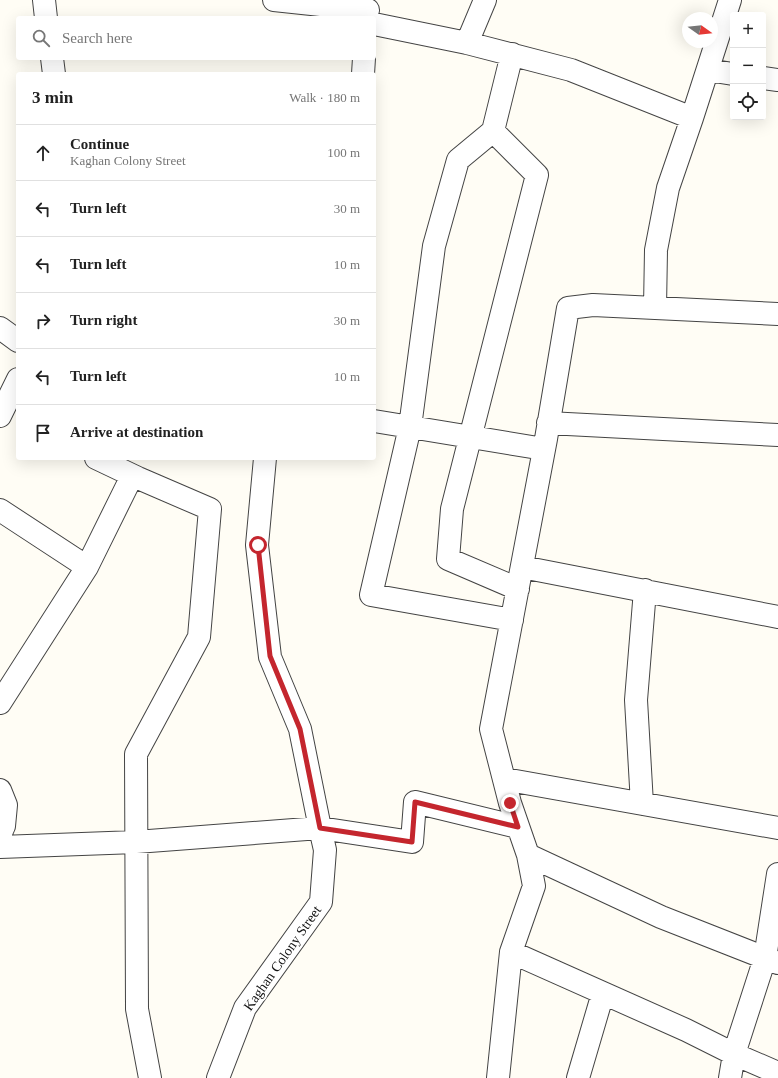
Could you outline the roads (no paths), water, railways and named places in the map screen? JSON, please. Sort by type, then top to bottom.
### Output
[{"type":"street","points":[[44,0],[46,16]]},
{"type":"street","points":[[274,0],[369,13],[467,42],[571,70],[692,118]]},
{"type":"street","points":[[467,42],[485,0]]},
{"type":"street","points":[[655,308],[656,250],[668,188],[730,0]]},
{"type":"street","points":[[512,54],[493,131],[458,160],[434,246],[410,427],[371,595],[512,620]]},
{"type":"street","points":[[52,60],[54,72]]},
{"type":"street","points":[[363,72],[364,60]]},
{"type":"street","points":[[708,70],[730,74]]},
{"type":"street","points":[[766,78],[778,80]]},
{"type":"street","points":[[493,131],[537,174],[452,509],[448,559],[518,589]]},
{"type":"street","points":[[498,1078],[511,952],[534,886],[528,855],[510,803],[491,729],[544,449],[568,308],[593,305],[778,314]]},
{"type":"street","points":[[0,328],[16,339]]},
{"type":"street","points":[[7,416],[16,386]]},
{"type":"street","points":[[376,422],[544,449]]},
{"type":"street","points":[[548,423],[778,435]]},
{"type":"street","points":[[100,460],[132,476],[210,509],[199,637],[136,754],[137,1008],[150,1078]]},
{"type":"street","name":"Kaghan Colony Street","points":[[218,1078],[245,1008],[321,902],[325,850],[300,729],[270,656],[258,545],[264,460]]},
{"type":"street","points":[[0,703],[87,567],[132,476]]},
{"type":"street","points":[[0,510],[87,567]]},
{"type":"street","points":[[522,567],[778,617]]},
{"type":"street","points":[[642,804],[636,700],[645,590]]},
{"type":"street","points":[[504,779],[778,828]]},
{"type":"street","points":[[0,790],[6,805],[4,826],[0,835]]},
{"type":"street","points":[[0,846],[136,842],[320,828],[412,842],[415,802],[518,827]]},
{"type":"street","points":[[528,855],[661,917],[771,960]]},
{"type":"street","points":[[730,1078],[734,1054],[771,960],[778,874]]},
{"type":"street","points":[[511,952],[778,1073]]},
{"type":"street","points":[[578,1078],[603,993]]}]
